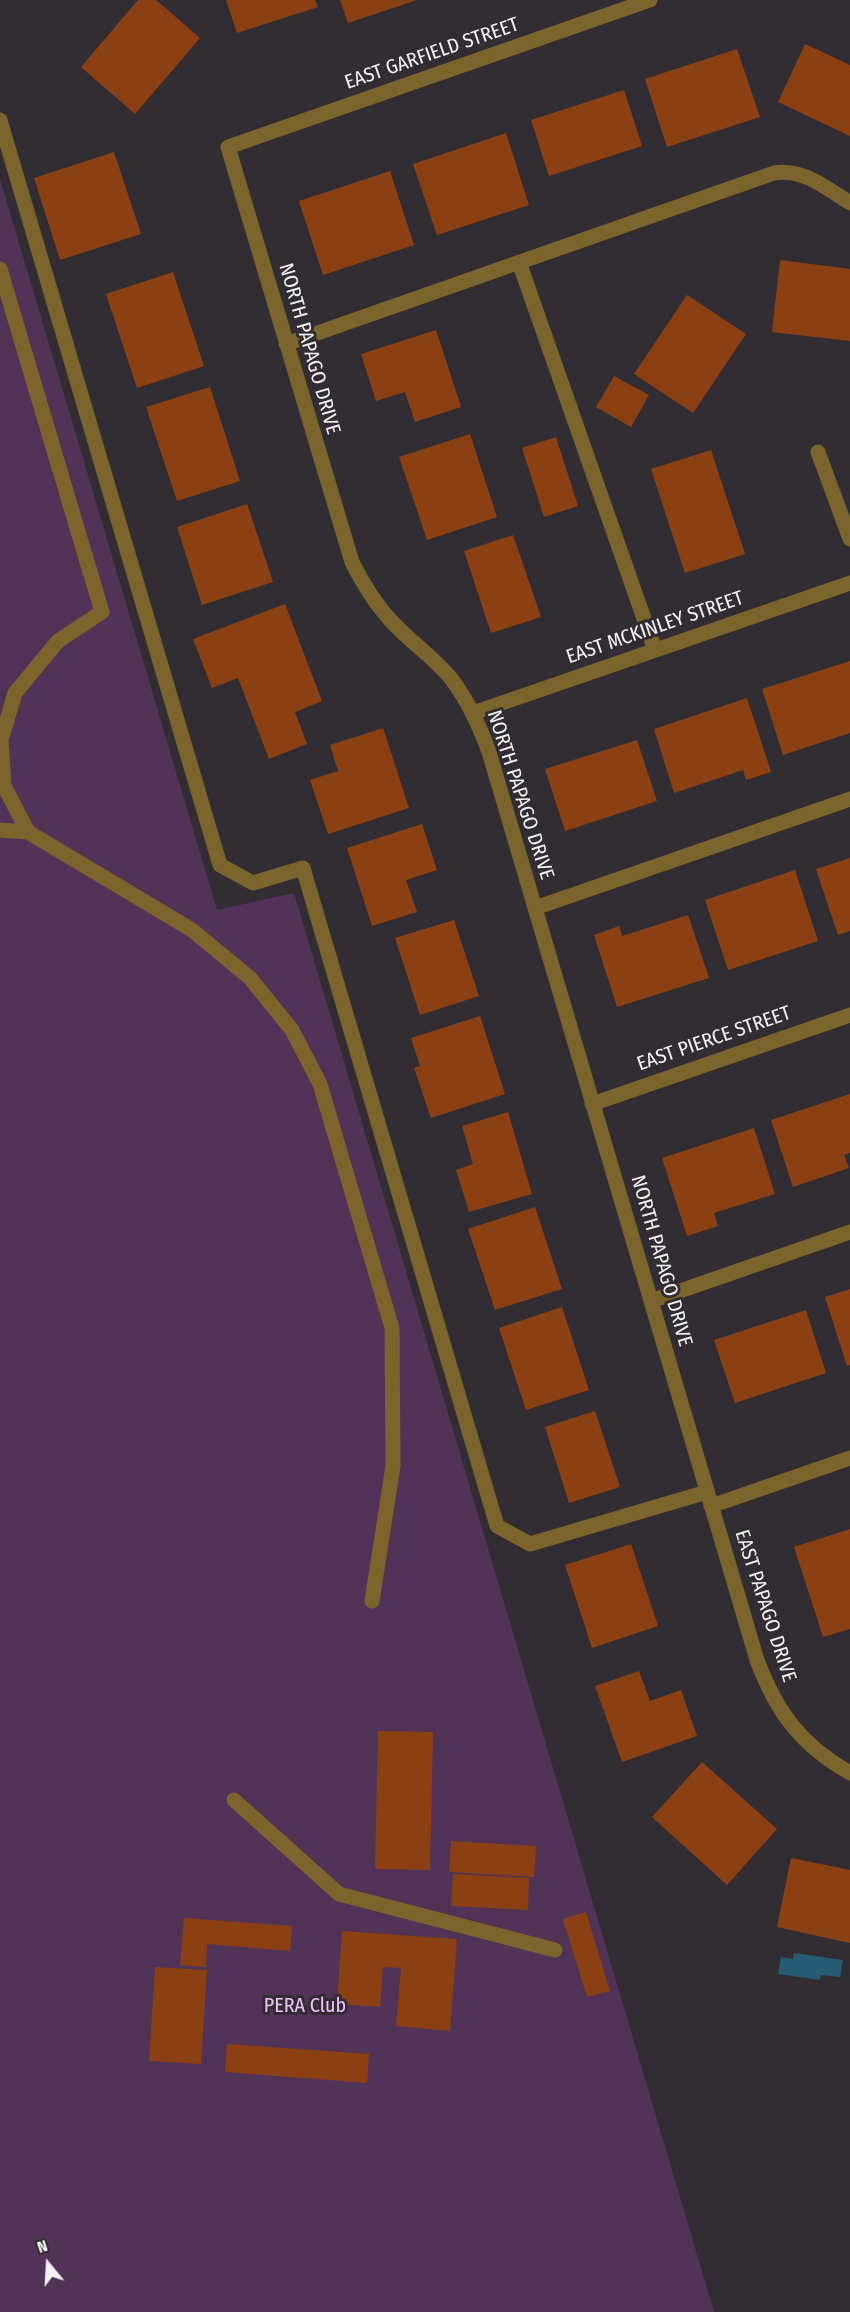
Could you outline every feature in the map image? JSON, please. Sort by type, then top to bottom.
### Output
[{"type":"street","name":"EAST GARFIELD STREET","points":[[228,147],[650,0]]},
{"type":"street","points":[[0,120],[220,865],[253,883],[303,868],[497,1526],[530,1544],[709,1499],[850,1458]]},
{"type":"street","name":"NORTH PAPAGO DRIVE","points":[[228,147],[352,562],[363,584],[394,624],[434,660],[453,681],[473,713],[489,752],[709,1499]]},
{"type":"street","points":[[286,344],[774,173],[784,171],[804,175],[850,203]]},
{"type":"street","points":[[519,262],[655,650]]},
{"type":"street","points":[[0,269],[102,612],[58,641],[15,693],[1,740],[4,786],[28,832]]},
{"type":"street","points":[[818,452],[850,539]]},
{"type":"street","name":"EAST MCKINLEY STREET","points":[[473,713],[850,583]]},
{"type":"street","points":[[534,908],[850,799]]},
{"type":"street","points":[[0,830],[28,832],[192,930],[250,978],[292,1030],[320,1084],[392,1328],[393,1467],[372,1601]]},
{"type":"street","name":"EAST PIERCE STREET","points":[[592,1104],[850,1015]]},
{"type":"street","points":[[651,1301],[850,1232]]},
{"type":"street","name":"EAST PAPAGO DRIVE","points":[[709,1499],[767,1689],[782,1714],[801,1737],[824,1757],[850,1773]]},
{"type":"street","points":[[234,1800],[339,1894],[555,1950]]},
{"type":"green space","name":"PERA Club","points":[[0,179],[217,910],[294,893],[714,2312],[0,2312]]},
{"type":"water","points":[[794,1953],[843,1960],[840,1977],[821,1975],[820,1980],[778,1974],[781,1957],[793,1959]]},
{"type":"building","points":[[138,0],[156,0],[200,38],[135,114],[81,67]]},
{"type":"building","points":[[226,0],[315,0],[318,7],[237,33]]},
{"type":"building","points":[[340,0],[417,0],[348,23]]},
{"type":"building","points":[[805,44],[850,65],[850,136],[778,102]]},
{"type":"building","points":[[737,49],[760,117],[667,147],[645,79]]},
{"type":"building","points":[[624,90],[642,146],[549,176],[531,120]]},
{"type":"building","points":[[506,133],[529,205],[437,235],[413,164]]},
{"type":"building","points":[[114,152],[141,234],[60,260],[34,178]]},
{"type":"building","points":[[390,171],[414,245],[323,275],[299,201]]},
{"type":"building","points":[[780,260],[850,269],[850,341],[772,332]]},
{"type":"building","points":[[173,272],[204,366],[137,388],[106,294]]},
{"type":"building","points":[[687,295],[746,334],[693,413],[634,374]]},
{"type":"building","points":[[436,330],[461,407],[415,422],[405,392],[376,401],[361,354]]},
{"type":"building","points":[[614,376],[649,395],[631,427],[596,407]]},
{"type":"building","points":[[210,387],[240,481],[177,501],[146,407]]},
{"type":"building","points":[[470,434],[497,517],[427,540],[399,457]]},
{"type":"building","points":[[556,437],[578,506],[544,517],[522,448]]},
{"type":"building","points":[[711,450],[745,554],[685,573],[651,469]]},
{"type":"building","points":[[247,504],[273,582],[202,605],[177,527]]},
{"type":"building","points":[[513,535],[541,617],[491,633],[464,551]]},
{"type":"building","points":[[285,604],[322,701],[295,712],[307,744],[269,759],[238,678],[212,688],[193,639]]},
{"type":"building","points":[[850,661],[850,733],[783,755],[762,689]]},
{"type":"building","points":[[747,698],[771,772],[746,780],[743,770],[674,793],[654,729]]},
{"type":"building","points":[[383,728],[409,808],[328,834],[310,780],[338,771],[330,745]]},
{"type":"building","points":[[637,740],[657,801],[565,831],[545,769]]},
{"type":"building","points":[[422,824],[437,870],[406,880],[417,912],[372,926],[347,848]]},
{"type":"building","points":[[850,858],[850,931],[838,935],[816,869]]},
{"type":"building","points":[[795,870],[818,941],[728,970],[705,900]]},
{"type":"building","points":[[688,915],[709,978],[617,1007],[594,935],[619,926],[622,936]]},
{"type":"building","points":[[454,920],[479,996],[420,1015],[395,938]]},
{"type":"building","points":[[480,1016],[505,1094],[431,1118],[414,1068],[420,1066],[411,1038]]},
{"type":"building","points":[[850,1094],[850,1153],[844,1155],[849,1168],[793,1187],[771,1120]]},
{"type":"building","points":[[508,1112],[532,1194],[469,1212],[456,1170],[473,1164],[462,1126]]},
{"type":"building","points":[[754,1128],[775,1194],[714,1213],[718,1226],[687,1236],[662,1158]]},
{"type":"building","points":[[535,1207],[562,1289],[495,1310],[468,1229]]},
{"type":"building","points":[[850,1289],[850,1365],[847,1366],[825,1297]]},
{"type":"building","points":[[562,1307],[589,1390],[526,1410],[499,1328]]},
{"type":"building","points":[[806,1310],[826,1373],[735,1403],[714,1340]]},
{"type":"building","points":[[595,1411],[620,1487],[569,1503],[545,1427]]},
{"type":"building","points":[[850,1529],[850,1629],[823,1637],[794,1547]]},
{"type":"building","points":[[631,1544],[658,1626],[592,1648],[565,1565]]},
{"type":"building","points":[[639,1671],[650,1701],[681,1690],[697,1736],[622,1762],[595,1686]]},
{"type":"building","points":[[378,1731],[433,1732],[430,1870],[375,1869]]},
{"type":"building","points":[[702,1762],[777,1829],[727,1885],[652,1817]]},
{"type":"building","points":[[451,1841],[536,1846],[534,1877],[449,1872]]},
{"type":"building","points":[[791,1858],[850,1870],[850,1943],[777,1927]]},
{"type":"building","points":[[453,1874],[529,1878],[528,1910],[451,1906]]},
{"type":"building","points":[[586,1912],[610,1991],[587,1997],[563,1919]]},
{"type":"building","points":[[184,1918],[292,1926],[290,1951],[207,1944],[206,1967],[180,1965]]},
{"type":"building","points":[[342,1931],[457,1939],[450,2031],[396,2026],[401,1968],[383,1967],[380,2007],[337,2004]]},
{"type":"building","points":[[155,1967],[207,1970],[201,2064],[149,2061]]},
{"type":"building","points":[[227,2044],[369,2054],[367,2083],[225,2072]]}]
